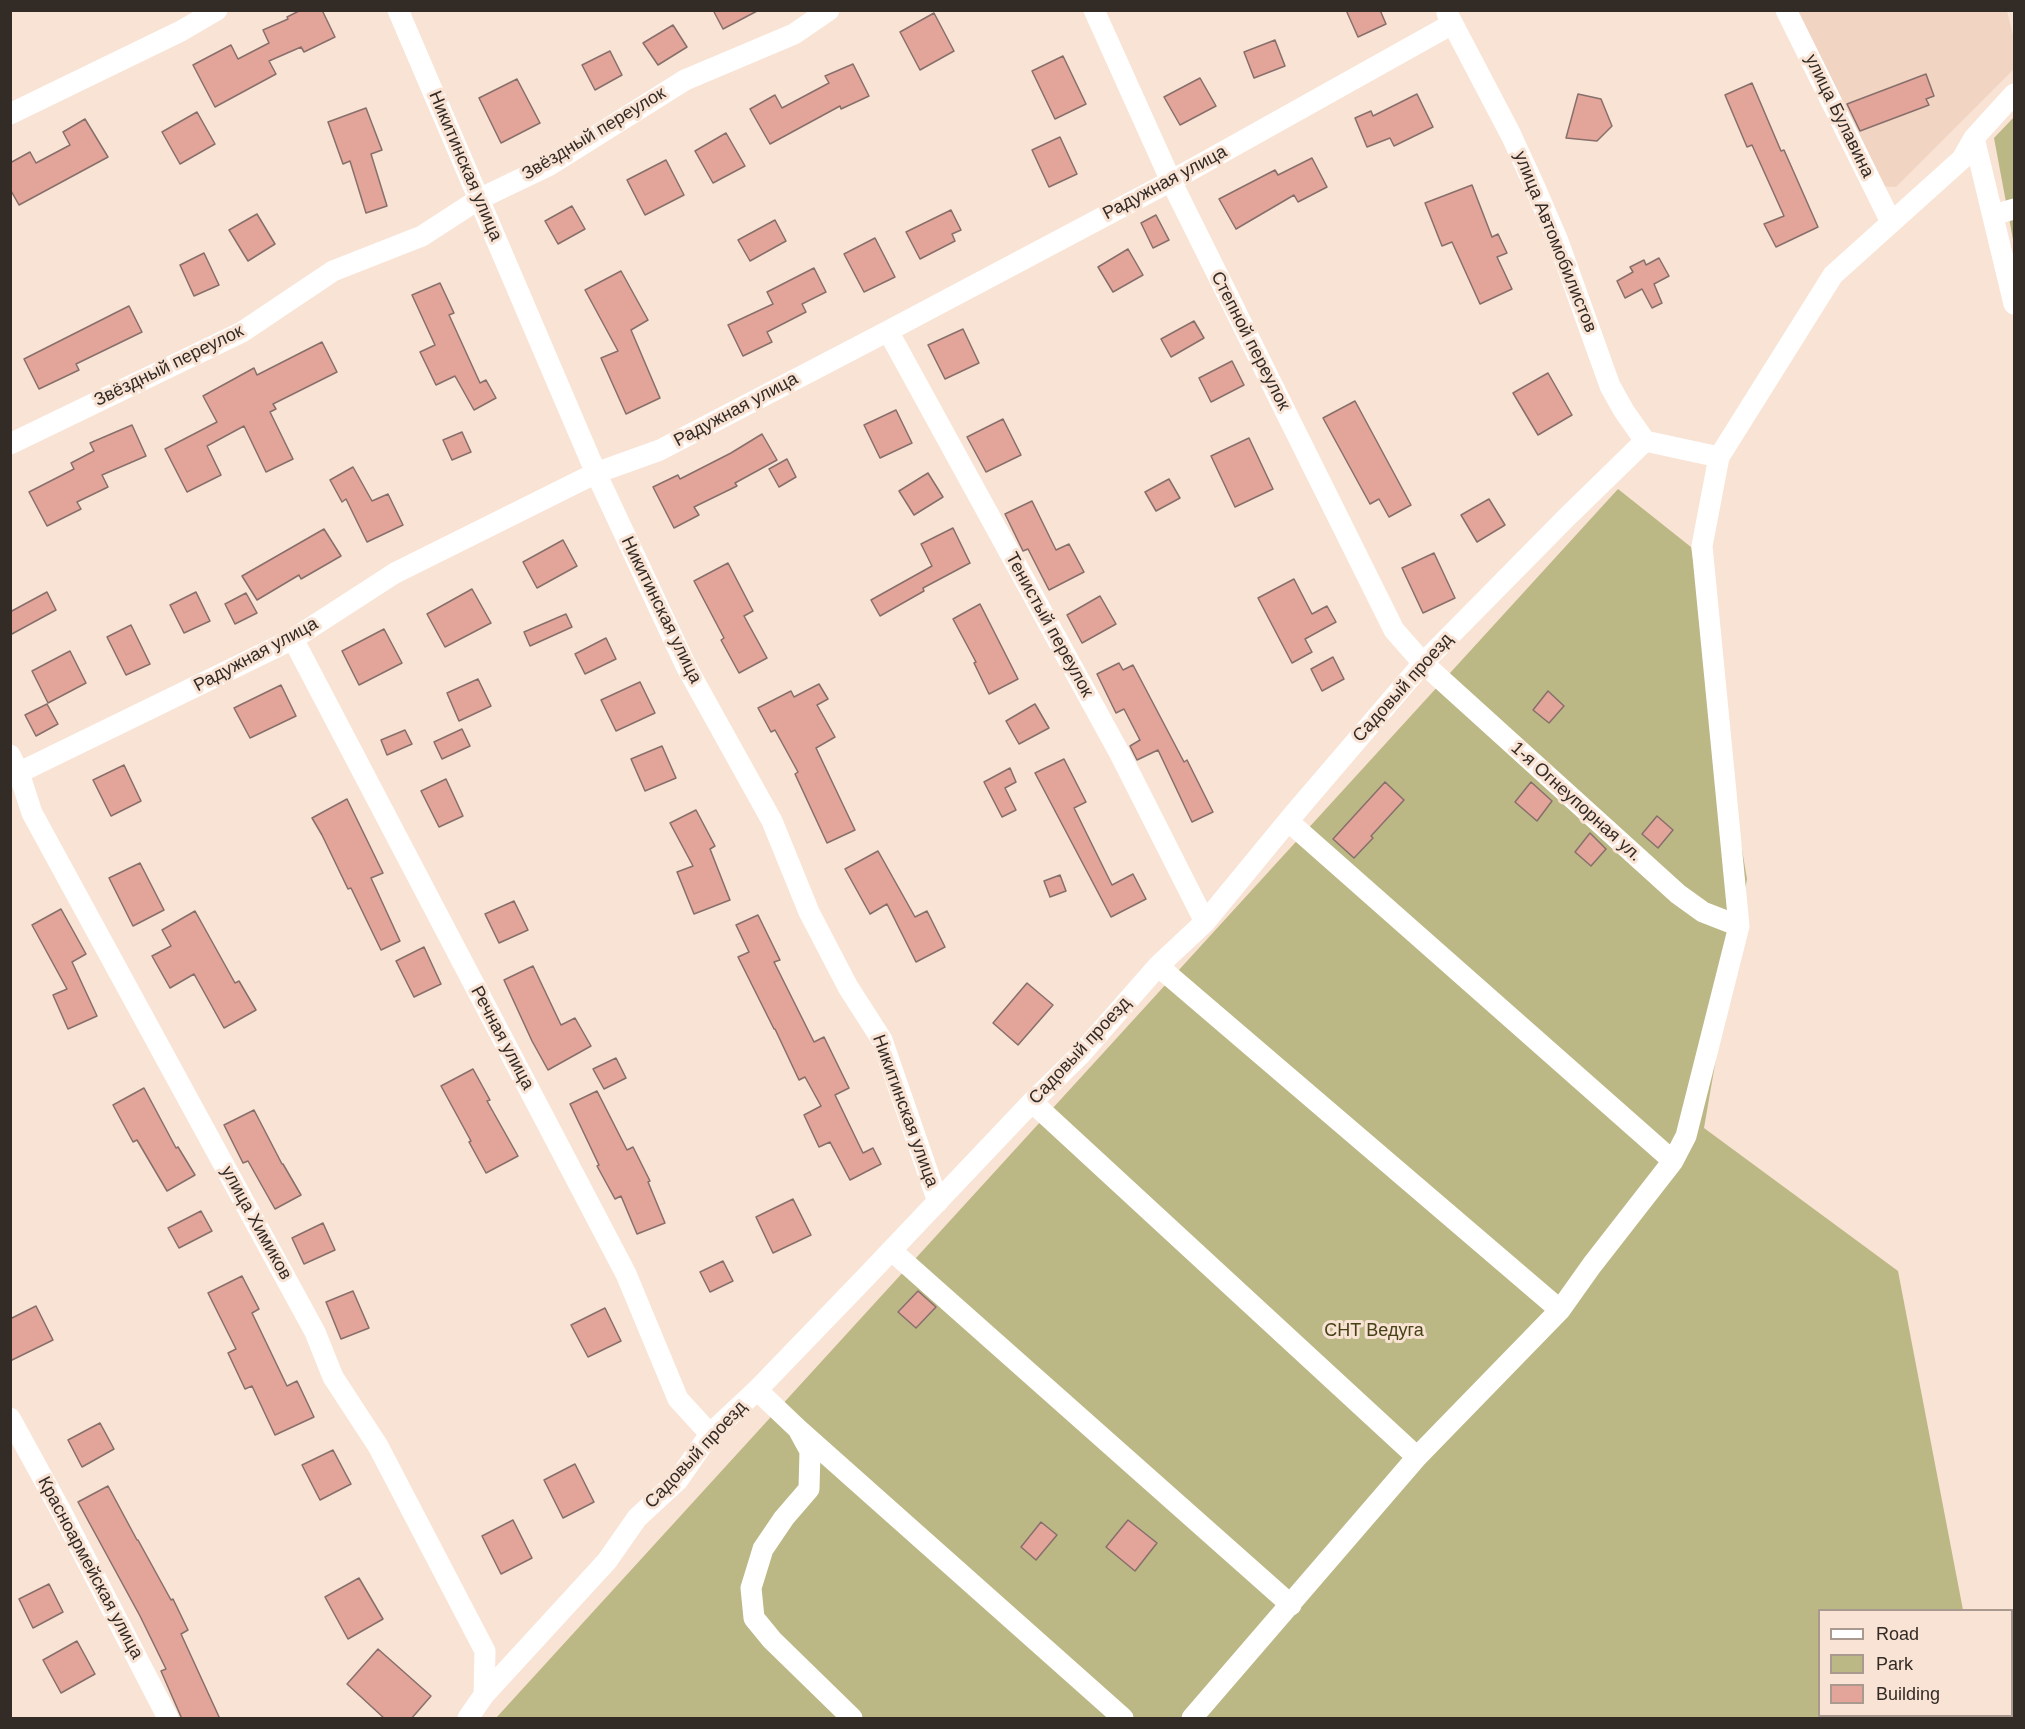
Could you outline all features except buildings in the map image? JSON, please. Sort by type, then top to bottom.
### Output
[{"type":"street","points":[[10,114],[181,31],[217,10]]},
{"type":"street","name":"Никитинская улица","points":[[398,10],[596,473],[687,668],[772,821],[809,912],[848,987],[882,1040],[938,1202]]},
{"type":"street","name":"Звёздный переулок","points":[[10,444],[242,332],[333,270],[422,236],[479,199],[548,166],[685,80],[794,34],[830,10]]},
{"type":"street","name":"Степной переулок","points":[[1094,10],[1171,181],[1394,630],[1423,663]]},
{"type":"street","name":"улица Булавина","points":[[1786,10],[1891,222]]},
{"type":"street","name":"Радужная улица","points":[[13,769],[293,639],[395,573],[596,473],[660,450],[888,331],[1171,181],[1449,17]]},
{"type":"street","name":"улица Автомобилистов","points":[[1449,17],[1511,135],[1533,183],[1558,241],[1610,386],[1645,441]]},
{"type":"street","points":[[1192,1719],[1417,1456],[1560,1310],[1673,1161],[1686,1136],[1739,926],[1702,546],[1719,457],[1833,274],[1962,159],[1974,138],[2014,94]]},
{"type":"street","points":[[1974,138],[2014,304]]},
{"type":"street","points":[[1993,215],[2014,209]]},
{"type":"street","name":"Тенистый переулок","points":[[888,331],[1114,744],[1205,922]]},
{"type":"street","points":[[1645,441],[1719,457]]},
{"type":"street","name":"Садовый проезд","points":[[468,1719],[484,1695],[607,1561],[637,1518],[678,1480],[710,1434],[757,1390],[1032,1102],[1080,1055],[1158,966],[1205,922],[1423,663],[1645,441]]},
{"type":"street","name":"Речная улица","points":[[293,639],[626,1274],[678,1399],[710,1434]]},
{"type":"street","name":"1-я Огнеупорная ул.","points":[[1423,663],[1678,894],[1703,912],[1739,926]]},
{"type":"street","name":"улица Химиков","points":[[13,769],[32,813],[315,1332],[333,1377],[378,1446],[485,1651],[484,1695]]},
{"type":"street","points":[[1288,821],[1673,1161]]},
{"type":"street","points":[[1158,966],[1560,1310]]},
{"type":"street","points":[[1032,1102],[1417,1456]]},
{"type":"street","points":[[892,1251],[1291,1605]]},
{"type":"street","points":[[757,1390],[1123,1719]]},
{"type":"street","name":"Красноармейская улица","points":[[10,1418],[62,1513],[168,1719]]},
{"type":"street","points":[[798,1429],[810,1451],[808,1489],[784,1518],[763,1549],[751,1588],[754,1618],[780,1648],[852,1719]]},
{"type":"shaded area","points":[[1791,11],[2007,11],[2014,39],[2014,69],[1896,187],[1875,186]]},
{"type":"green space","points":[[2014,117],[2014,245],[1994,138]]},
{"type":"green space","name":"СНТ Ведуга","points":[[1618,489],[1691,547],[1747,879],[1704,1128],[1898,1271],[1963,1609],[1818,1609],[1818,1717],[1984,1718],[496,1718]]}]
